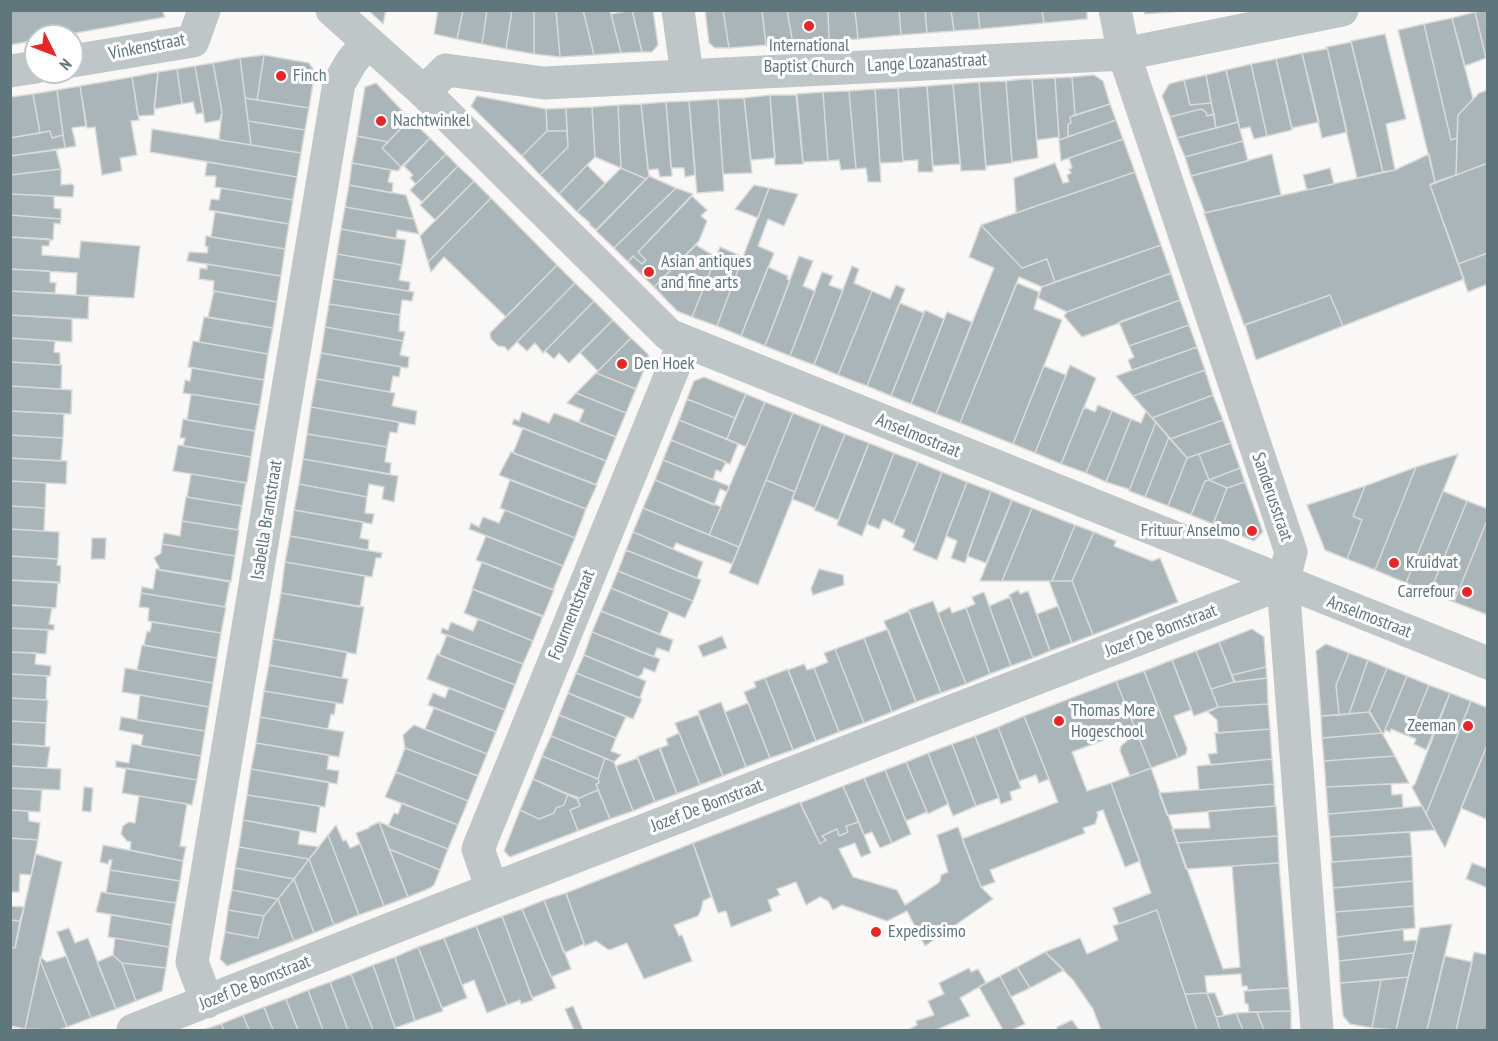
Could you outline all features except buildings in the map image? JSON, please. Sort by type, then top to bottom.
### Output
[{"type":"street","name":"Vinkenstraat","points":[[84,59],[193,41],[204,10]]},
{"type":"street","points":[[332,10],[367,44],[424,92]]},
{"type":"street","points":[[678,10],[687,75]]},
{"type":"street","name":"Sanderusstraat","points":[[1115,10],[1124,54],[1291,552],[1283,583],[1317,1030]]},
{"type":"street","name":"Lange Lozanastraat","points":[[424,92],[446,70],[544,83],[1124,54],[1342,10]]},
{"type":"street","name":"Isabella Brantstraat","points":[[207,1002],[192,962],[339,83],[352,61],[367,44]]},
{"type":"street","name":"Anselmostraat","points":[[424,92],[669,335],[1283,583],[1488,663]]},
{"type":"street","name":"Fourmentstraat","points":[[492,889],[478,849],[684,342]]},
{"type":"street","name":"Jozef De Bomstraat","points":[[133,1030],[1283,583]]},
{"type":"place","name":"International Baptist Church","points":[[809,26]]},
{"type":"place","name":"Finch","points":[[281,76]]},
{"type":"place","name":"Nachtwinkel","points":[[381,121]]},
{"type":"place","name":"Asian antiques and fine arts","points":[[649,272]]},
{"type":"place","name":"Den Hoek","points":[[622,364]]},
{"type":"place","name":"Frituur Anselmo","points":[[1252,531]]},
{"type":"place","name":"Kruidvat","points":[[1394,563]]},
{"type":"place","name":"Carrefour","points":[[1467,592]]},
{"type":"place","name":"Thomas More Hogeschool","points":[[1059,721]]},
{"type":"place","name":"Zeeman","points":[[1468,726]]},
{"type":"place","name":"Expedissimo","points":[[876,932]]}]
